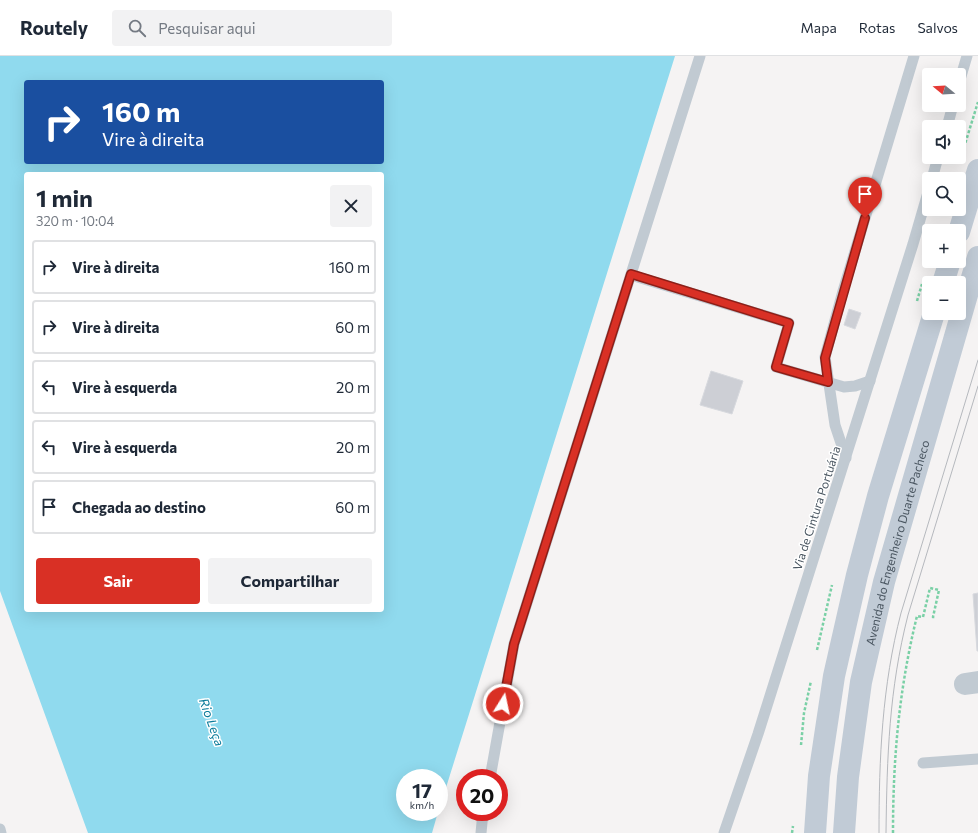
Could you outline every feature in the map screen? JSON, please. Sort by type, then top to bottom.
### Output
[{"type":"main road","points":[[960,224],[969,164]]},
{"type":"main road","name":"Avenida do Engenheiro Duarte Pacheco","points":[[844,833],[848,777],[861,682],[884,582],[978,258]]},
{"type":"main road","points":[[815,833],[819,776],[834,676],[857,575],[878,496],[932,320]]},
{"type":"lane","points":[[492,769],[514,644],[700,56]]},
{"type":"lane","points":[[846,458],[835,425],[825,358],[843,291],[914,56]]},
{"type":"lane","points":[[963,68],[967,56]]},
{"type":"lane","name":"Via de Cintura Portuária","points":[[724,833],[758,734],[846,458],[922,212]]},
{"type":"lane","points":[[631,274],[789,323],[776,367],[844,387],[854,386],[870,381]]},
{"type":"lane","points":[[923,763],[978,759]]},
{"type":"lane","points":[[481,833],[483,821]]},
{"type":"lane","points":[[0,829],[1,833]]},
{"type":"path","points":[[969,164],[978,102]]},
{"type":"path","points":[[893,833],[893,773],[899,707],[907,657],[917,616],[923,617],[930,588],[939,590],[933,617],[935,617]]},
{"type":"water","name":"Rio Leça","points":[[0,56],[675,56],[448,781],[448,769],[396,769],[396,821],[435,821],[432,833],[88,833],[0,591]]},
{"type":"building","points":[[849,309],[861,313],[855,329],[844,325]]},
{"type":"building","points":[[711,371],[743,381],[732,414],[700,405]]},
{"type":"building","points":[[978,593],[978,651],[977,651],[973,594]]},
{"type":"tram line","points":[[879,833],[883,722],[895,640],[901,613],[978,360]]},
{"type":"tram line","points":[[886,833],[890,723],[902,643],[908,615],[978,386]]},
{"type":"route","points":[[503,704],[514,644],[631,274],[789,323],[776,367],[828,382],[825,358],[865,218]]}]
